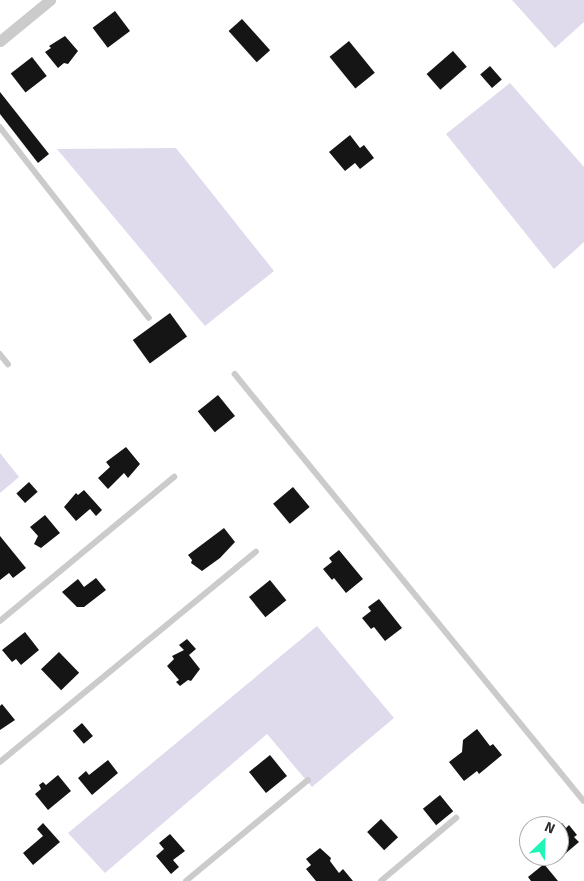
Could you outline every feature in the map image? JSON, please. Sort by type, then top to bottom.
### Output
[{"type":"street","points":[[0,41],[50,0]]},
{"type":"lane","points":[[0,127],[148,318]]},
{"type":"lane","points":[[0,354],[8,364]]},
{"type":"lane","points":[[235,374],[584,801]]},
{"type":"lane","points":[[0,621],[174,477]]},
{"type":"lane","points":[[0,762],[256,552]]},
{"type":"lane","points":[[186,881],[308,780]]},
{"type":"lane","points":[[381,881],[456,818]]},
{"type":"shaded area","points":[[512,0],[584,0],[584,22],[555,48]]},
{"type":"shaded area","points":[[510,83],[584,167],[584,242],[554,269],[446,134]]},
{"type":"shaded area","points":[[176,148],[274,271],[205,326],[57,149]]},
{"type":"shaded area","points":[[0,453],[19,477],[0,493]]},
{"type":"shaded area","points":[[317,626],[394,718],[312,787],[267,734],[105,873],[68,833]]},
{"type":"building","points":[[115,11],[130,31],[108,48],[93,28]]},
{"type":"building","points":[[242,19],[270,50],[257,62],[229,31]]},
{"type":"building","points":[[65,36],[78,51],[68,64],[64,63],[58,68],[45,52],[51,48],[49,46]]},
{"type":"building","points":[[349,41],[375,73],[355,89],[330,57]]},
{"type":"building","points":[[453,51],[467,67],[440,90],[427,74]]},
{"type":"building","points":[[32,57],[47,76],[25,93],[11,74]]},
{"type":"building","points":[[490,66],[502,80],[492,88],[480,75]]},
{"type":"building","points":[[0,92],[49,154],[38,163],[0,114]]},
{"type":"building","points":[[350,135],[360,148],[364,145],[374,158],[360,169],[355,163],[345,171],[329,152]]},
{"type":"building","points":[[170,313],[187,336],[150,363],[133,340]]},
{"type":"building","points":[[218,395],[235,416],[215,432],[198,411]]},
{"type":"building","points":[[126,447],[140,464],[128,478],[124,473],[108,489],[98,478],[110,467],[106,462]]},
{"type":"building","points":[[29,482],[38,492],[25,503],[16,493]]},
{"type":"building","points":[[293,487],[310,507],[290,524],[273,504]]},
{"type":"building","points":[[84,490],[102,510],[96,516],[90,509],[76,521],[64,507],[76,493],[78,495]]},
{"type":"building","points":[[45,515],[60,533],[41,548],[34,544],[38,536],[30,527]]},
{"type":"building","points":[[224,528],[235,542],[220,558],[202,571],[191,563],[192,560],[188,555]]},
{"type":"building","points":[[0,536],[26,568],[13,578],[9,573],[0,580]]},
{"type":"building","points":[[339,550],[363,579],[346,593],[334,578],[332,580],[323,569],[332,562],[329,558]]},
{"type":"building","points":[[96,578],[106,590],[84,607],[77,607],[62,592],[78,579],[84,587]]},
{"type":"building","points":[[270,580],[286,600],[265,617],[249,597]]},
{"type":"building","points":[[379,599],[402,628],[385,641],[374,627],[371,629],[362,618],[371,611],[368,607]]},
{"type":"building","points":[[25,632],[39,650],[21,665],[16,659],[12,662],[2,650]]},
{"type":"building","points":[[187,639],[196,649],[189,655],[200,669],[191,681],[188,680],[180,686],[176,682],[179,680],[167,666],[174,659],[172,656],[184,650],[179,645]]},
{"type":"building","points":[[59,652],[79,673],[61,690],[41,669]]},
{"type":"building","points":[[2,704],[15,720],[0,730],[0,706]]},
{"type":"building","points":[[82,723],[93,736],[84,744],[73,731]]},
{"type":"building","points":[[477,729],[490,746],[493,744],[502,755],[479,774],[477,771],[464,781],[449,762],[462,752],[463,740]]},
{"type":"building","points":[[270,755],[287,776],[266,793],[249,772]]},
{"type":"building","points":[[108,760],[118,773],[92,795],[78,778],[86,771],[89,775]]},
{"type":"building","points":[[58,775],[71,791],[48,810],[35,794],[41,789],[39,785],[43,782],[46,785]]},
{"type":"building","points":[[440,795],[453,811],[436,825],[423,809]]},
{"type":"building","points":[[381,819],[398,837],[384,850],[367,832]]},
{"type":"building","points":[[43,823],[60,842],[33,865],[23,853],[43,836],[37,829]]},
{"type":"building","points":[[569,825],[577,835],[574,837],[579,842],[569,850]]},
{"type":"building","points":[[170,834],[185,851],[173,860],[179,867],[171,874],[156,856],[164,849],[159,843]]},
{"type":"building","points":[[320,848],[331,858],[330,861],[339,873],[343,869],[353,881],[316,881],[306,869],[311,865],[306,859]]},
{"type":"building","points":[[542,866],[546,866],[558,881],[531,881],[528,877]]}]
